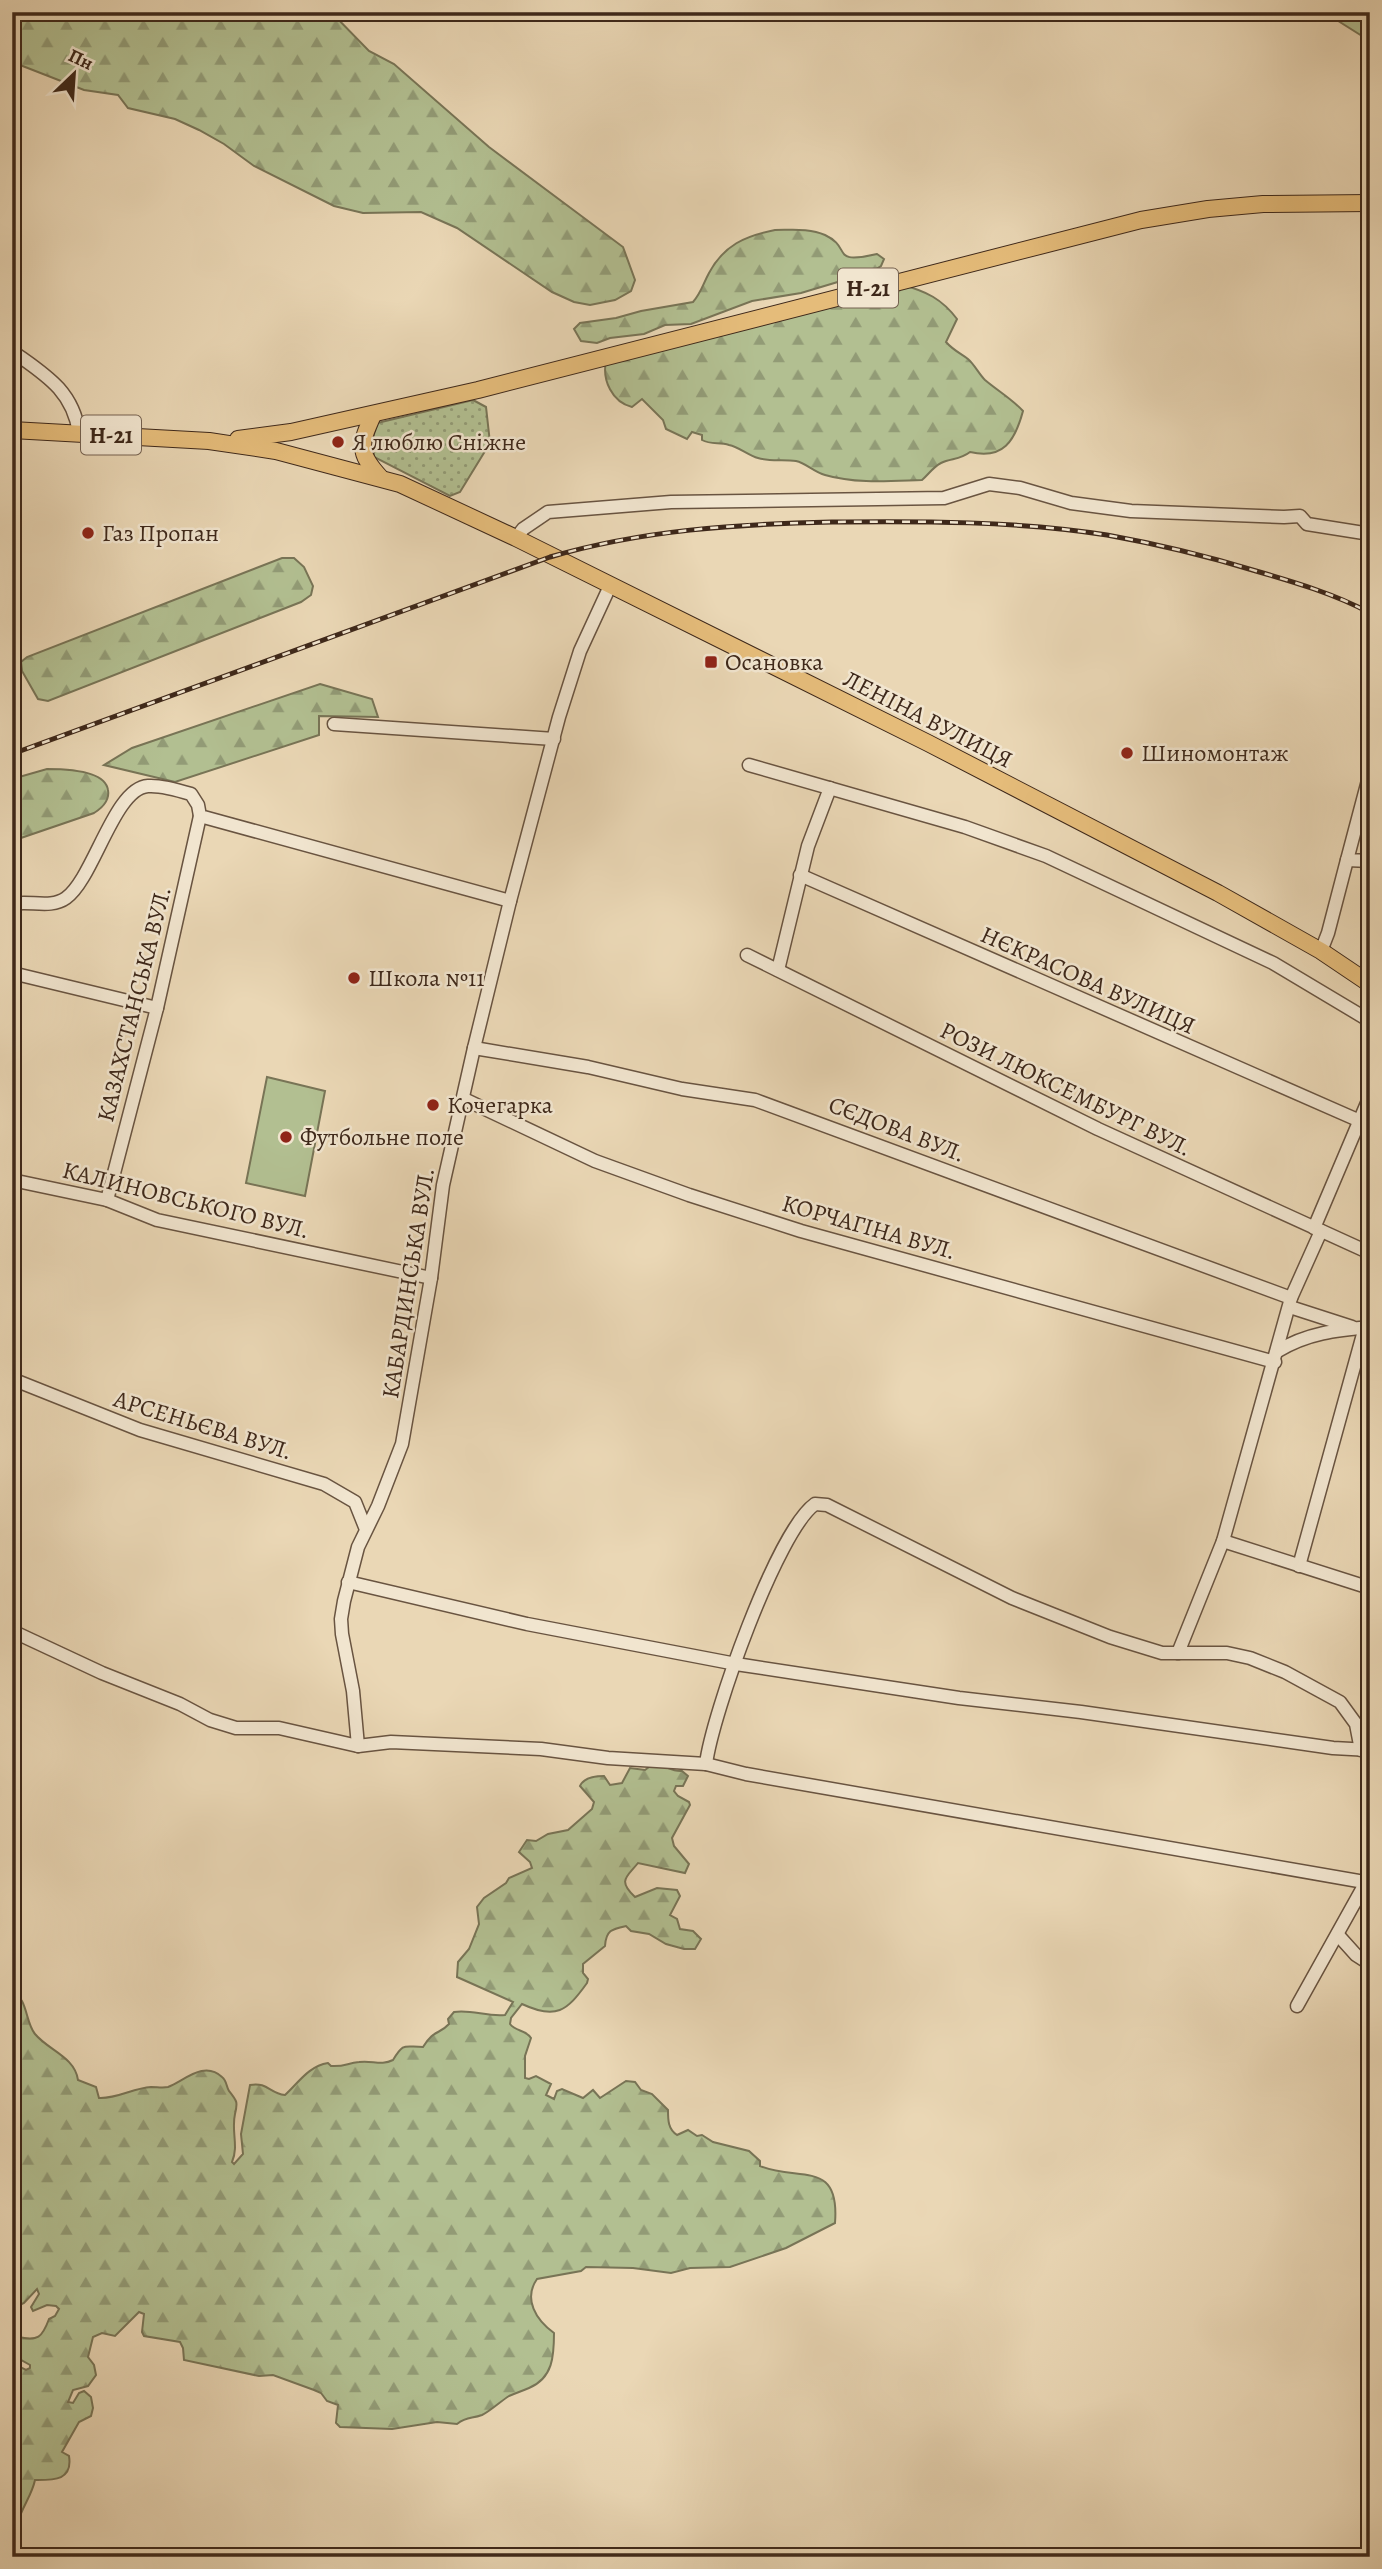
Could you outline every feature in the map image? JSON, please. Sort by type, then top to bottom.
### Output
[{"type":"main road","name":"Н-21","points":[[12,430],[209,441],[291,432],[478,390],[1141,220],[1263,204],[1370,203]]},
{"type":"main road","points":[[373,415],[363,437],[362,452],[368,464],[380,477]]},
{"type":"main road","name":"ЛЕНІНА ВУЛИЦЯ","points":[[209,441],[276,451],[380,477],[420,493],[928,743],[1218,893],[1321,951],[1370,984]]},
{"type":"street","points":[[12,351],[58,385],[77,418],[79,433]]},
{"type":"street","points":[[516,538],[523,528],[548,512],[671,502],[944,498],[989,484],[1020,488],[1072,503],[1131,511],[1300,516],[1307,524],[1370,534]]},
{"type":"street","name":"КАБАРДИНСЬКА ВУЛ.","points":[[358,1745],[354,1691],[341,1619],[348,1583],[365,1527],[378,1506],[402,1444],[431,1278],[443,1185],[474,1048],[554,739],[580,651],[610,586]]},
{"type":"street","points":[[334,724],[554,739]]},
{"type":"street","points":[[748,765],[1005,840],[1046,856],[1273,963],[1370,1020]]},
{"type":"street","points":[[1321,951],[1370,774]]},
{"type":"street","points":[[12,904],[56,903],[67,898],[89,867],[119,809],[138,788],[148,786],[191,794],[198,805],[200,816],[510,901]]},
{"type":"street","points":[[778,970],[808,846],[830,789]]},
{"type":"street","name":"КАЗАХСТАНСЬКА ВУЛ.","points":[[107,1200],[156,1008],[200,816]]},
{"type":"street","points":[[1347,860],[1370,862]]},
{"type":"street","name":"НЄКРАСОВА ВУЛИЦЯ","points":[[800,875],[1360,1121]]},
{"type":"street","name":"РОЗИ ЛЮКСЕМБУРГ ВУЛ.","points":[[747,955],[1098,1129],[1370,1253]]},
{"type":"street","points":[[12,973],[156,1008]]},
{"type":"street","name":"СЄДОВА ВУЛ.","points":[[474,1048],[755,1100],[1290,1303],[1363,1327]]},
{"type":"street","points":[[1178,1653],[1223,1541],[1290,1303],[1370,1096]]},
{"type":"street","name":"КОРЧАГІНА ВУЛ.","points":[[464,1099],[595,1161],[688,1195],[802,1231],[1276,1356]]},
{"type":"street","name":"КАЛИНОВСЬКОГО ВУЛ.","points":[[12,1181],[107,1200],[157,1220],[431,1278]]},
{"type":"street","points":[[1276,1356],[1305,1336],[1363,1327],[1300,1566]]},
{"type":"street","name":"АРСЕНЬЄВА ВУЛ.","points":[[12,1379],[140,1430],[324,1484],[355,1503],[365,1527]]},
{"type":"street","points":[[348,1583],[527,1624],[736,1664],[959,1698],[1080,1712],[1333,1748],[1366,1750],[1348,1710],[1327,1693],[1285,1672],[1250,1658],[1227,1653],[1162,1653],[1110,1637],[1012,1598],[827,1505],[815,1504],[800,1520],[773,1569],[736,1664],[720,1704],[706,1765]]},
{"type":"street","points":[[1223,1541],[1370,1588]]},
{"type":"street","points":[[12,1631],[102,1673],[180,1704],[210,1720],[236,1728],[279,1728],[358,1745],[391,1742],[541,1749],[608,1758],[706,1765],[1368,1880],[1297,2006]]},
{"type":"street","points":[[1338,1935],[1356,1955],[1370,1964]]},
{"type":"green space","points":[[12,12],[331,12],[369,51],[394,64],[489,147],[623,247],[635,280],[631,291],[615,300],[590,305],[574,302],[552,292],[457,228],[421,212],[363,213],[334,206],[254,166],[224,144],[175,119],[128,108],[118,95],[84,90],[12,62]]},
{"type":"green space","points":[[1324,12],[1370,12],[1370,41]]},
{"type":"green space","points":[[775,230],[813,231],[833,240],[847,256],[853,258],[877,254],[884,259],[881,266],[871,272],[801,293],[752,301],[691,324],[665,325],[644,334],[610,338],[597,343],[581,341],[574,329],[580,323],[693,302],[721,255],[736,243]]},
{"type":"green space","points":[[902,285],[933,297],[951,312],[957,319],[946,342],[970,361],[985,380],[1023,411],[1016,431],[1006,446],[991,453],[970,452],[945,461],[922,480],[849,480],[821,474],[796,461],[754,457],[733,446],[705,442],[702,435],[692,432],[687,439],[666,429],[663,420],[642,399],[632,407],[619,400],[607,383],[606,361]]},
{"type":"green space","points":[[473,400],[486,407],[490,443],[460,492],[450,496],[374,457],[373,424]]},
{"type":"green space","points":[[282,558],[294,558],[304,567],[313,586],[311,595],[301,602],[48,701],[38,699],[22,671],[21,662],[27,657]]},
{"type":"green space","points":[[320,684],[372,699],[378,717],[319,716],[319,735],[175,782],[104,765],[132,748]]},
{"type":"green space","points":[[47,769],[82,772],[99,778],[108,790],[107,801],[94,813],[12,841],[12,779]]},
{"type":"green space","name":"Футбольне поле","points":[[267,1077],[325,1091],[305,1196],[246,1183]]},
{"type":"green space","points":[[653,1764],[682,1771],[688,1776],[683,1786],[676,1786],[674,1791],[690,1805],[672,1838],[674,1846],[689,1864],[685,1873],[638,1863],[627,1875],[626,1886],[635,1897],[657,1888],[677,1890],[680,1896],[670,1915],[677,1919],[680,1929],[693,1931],[701,1939],[695,1949],[684,1949],[666,1944],[649,1934],[631,1931],[626,1926],[611,1931],[605,1946],[583,1964],[587,1983],[567,2006],[552,2012],[522,2004],[511,2018],[512,2027],[531,2038],[525,2056],[525,2078],[536,2076],[551,2084],[546,2095],[554,2099],[557,2091],[562,2089],[583,2098],[593,2090],[600,2098],[626,2081],[635,2082],[641,2090],[652,2094],[668,2110],[670,2127],[677,2135],[688,2130],[713,2142],[749,2151],[760,2161],[760,2166],[814,2176],[824,2181],[831,2189],[835,2203],[835,2223],[786,2248],[730,2267],[690,2268],[671,2273],[633,2268],[586,2267],[581,2271],[537,2279],[531,2301],[542,2322],[554,2333],[552,2358],[547,2372],[537,2384],[509,2396],[485,2414],[457,2424],[437,2422],[392,2429],[340,2427],[336,2423],[338,2405],[327,2401],[321,2393],[273,2375],[259,2376],[184,2360],[180,2342],[144,2336],[144,2314],[139,2312],[115,2336],[102,2333],[93,2337],[88,2357],[94,2365],[96,2375],[88,2386],[73,2390],[68,2402],[73,2403],[79,2393],[84,2391],[91,2397],[91,2416],[79,2422],[62,2452],[69,2456],[65,2475],[55,2479],[35,2480],[18,2522],[17,2557],[12,2557],[12,2363],[26,2370],[30,2368],[30,2365],[16,2357],[13,2348],[18,2337],[38,2337],[59,2309],[47,2305],[33,2311],[31,2307],[39,2294],[37,2289],[24,2303],[12,2309],[12,1992],[21,1999],[35,2034],[72,2065],[78,2080],[96,2087],[99,2098],[144,2088],[168,2087],[201,2071],[215,2072],[222,2077],[237,2104],[234,2120],[234,2164],[243,2154],[241,2134],[250,2085],[265,2086],[285,2095],[315,2067],[328,2063],[336,2066],[364,2062],[384,2063],[393,2060],[405,2047],[423,2047],[430,2037],[449,2024],[448,2019],[454,2012],[505,2015],[513,2002],[457,1977],[458,1962],[469,1949],[479,1924],[477,1907],[509,1878],[532,1868],[530,1862],[519,1852],[527,1840],[536,1841],[548,1834],[568,1830],[592,1809],[594,1802],[580,1786],[584,1781],[604,1776],[610,1785],[622,1783],[630,1768],[645,1770]]},
{"type":"railway","points":[[12,754],[550,557],[620,540],[690,530],[796,523],[900,522],[1004,524],[1073,530],[1144,542],[1219,560],[1314,589],[1370,613]]},
{"type":"place","name":"Я люблю Сніжне","points":[[338,442]]},
{"type":"place","name":"Газ Пропан","points":[[88,533]]},
{"type":"place","name":"Осановка","points":[[711,662]]},
{"type":"place","name":"Шиномонтаж","points":[[1127,753]]},
{"type":"place","name":"Школа №11","points":[[354,978]]},
{"type":"place","name":"Кочегарка","points":[[433,1105]]},
{"type":"place","name":"Футбольне поле","points":[[286,1137]]}]
